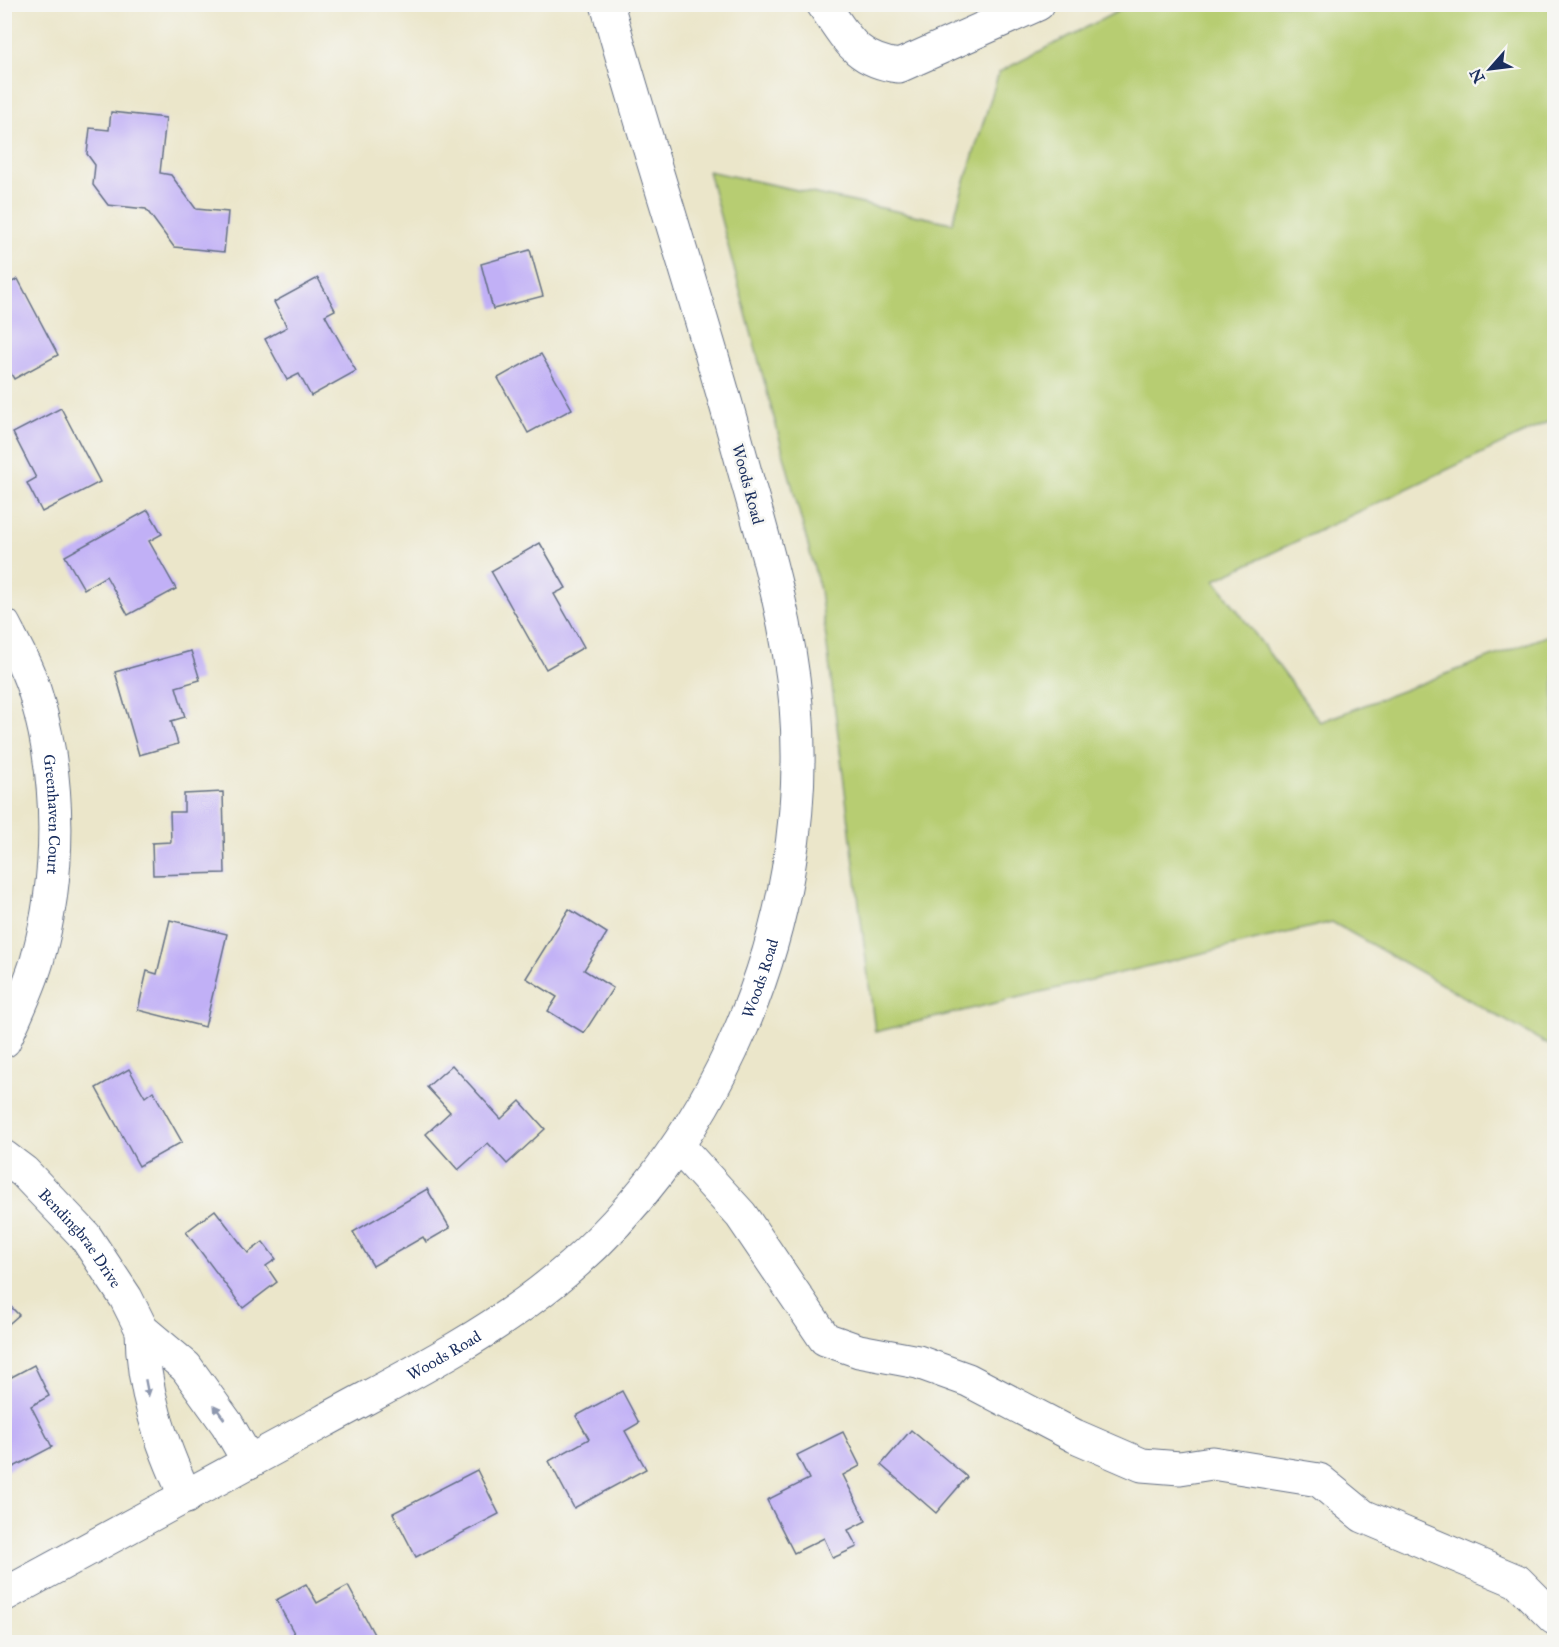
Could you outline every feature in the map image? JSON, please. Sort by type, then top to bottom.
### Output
[{"type":"street","name":"Woods Road","points":[[4,1595],[451,1351],[543,1291],[597,1243],[638,1197],[678,1146],[736,1044],[766,962],[781,909],[794,815],[796,711],[783,611],[724,394],[607,4]]},
{"type":"street","points":[[823,4],[854,48],[877,64],[899,66],[1038,4]]},
{"type":"street","name":"Greenhaven Court","points":[[4,625],[36,694],[48,741],[54,798],[54,857],[48,909],[36,961],[4,1041]]},
{"type":"street","points":[[678,1146],[741,1215],[825,1339],[859,1351],[918,1362],[968,1380],[1075,1436],[1142,1465],[1180,1468],[1212,1463],[1318,1480],[1363,1516],[1517,1581],[1554,1618]]},
{"type":"street","name":"Bendingbrae Drive","points":[[4,1158],[24,1172],[85,1236],[126,1298],[142,1330],[186,1367],[227,1424],[249,1462]]},
{"type":"street","name":"Bendingbrae Drive","points":[[142,1330],[142,1364],[149,1402],[171,1464],[186,1497]]},
{"type":"green space","points":[[1132,4],[1554,5],[1554,419],[1215,580],[1320,722],[1554,633],[1554,1048],[1332,922],[875,1032],[820,590],[708,171],[952,223],[999,72]]},
{"type":"building","points":[[111,112],[166,118],[160,173],[171,175],[196,209],[228,212],[224,252],[174,247],[146,209],[108,205],[93,185],[95,165],[87,154],[90,128],[109,130]]},
{"type":"building","points":[[530,250],[543,296],[493,309],[481,264]]},
{"type":"building","points":[[318,278],[335,310],[325,315],[356,371],[311,396],[299,374],[287,380],[265,339],[287,327],[274,302]]},
{"type":"building","points":[[18,279],[58,355],[14,379],[4,362],[4,286]]},
{"type":"building","points":[[541,354],[572,409],[528,433],[498,378]]},
{"type":"building","points":[[61,408],[100,482],[42,512],[27,483],[36,478],[13,433]]},
{"type":"building","points":[[148,510],[162,534],[149,541],[176,589],[128,615],[106,576],[84,589],[65,556]]},
{"type":"building","points":[[540,543],[566,588],[554,594],[584,647],[546,669],[491,571]]},
{"type":"building","points":[[191,651],[200,680],[176,687],[185,717],[171,721],[178,744],[139,755],[115,672]]},
{"type":"building","points":[[223,792],[225,873],[153,875],[152,843],[171,842],[170,812],[184,812],[184,794]]},
{"type":"building","points":[[569,909],[607,933],[584,970],[613,988],[584,1033],[548,1011],[557,997],[526,978]]},
{"type":"building","points":[[170,920],[227,934],[205,1027],[138,1010],[147,971],[157,974]]},
{"type":"building","points":[[452,1065],[501,1119],[520,1101],[545,1129],[507,1164],[488,1143],[458,1170],[426,1134],[450,1112],[427,1087]]},
{"type":"building","points":[[129,1069],[145,1097],[153,1091],[182,1142],[139,1166],[96,1088]]},
{"type":"building","points":[[427,1189],[450,1228],[426,1242],[423,1237],[373,1266],[353,1232]]},
{"type":"building","points":[[215,1210],[248,1253],[263,1242],[276,1259],[266,1266],[277,1282],[243,1308],[186,1232]]},
{"type":"building","points":[[4,1300],[19,1315],[4,1328]]},
{"type":"building","points":[[34,1365],[49,1396],[31,1406],[52,1447],[6,1471],[4,1381]]},
{"type":"building","points":[[622,1391],[639,1423],[625,1431],[646,1469],[574,1508],[549,1461],[589,1439],[576,1416]]},
{"type":"building","points":[[911,1430],[967,1477],[936,1513],[881,1465]]},
{"type":"building","points":[[843,1432],[860,1466],[843,1475],[866,1521],[848,1530],[857,1547],[833,1558],[824,1538],[794,1553],[767,1500],[809,1479],[797,1455]]},
{"type":"building","points":[[477,1470],[499,1514],[416,1557],[393,1513]]},
{"type":"building","points":[[306,1584],[317,1603],[348,1586],[377,1640],[373,1642],[299,1642],[276,1600]]}]
